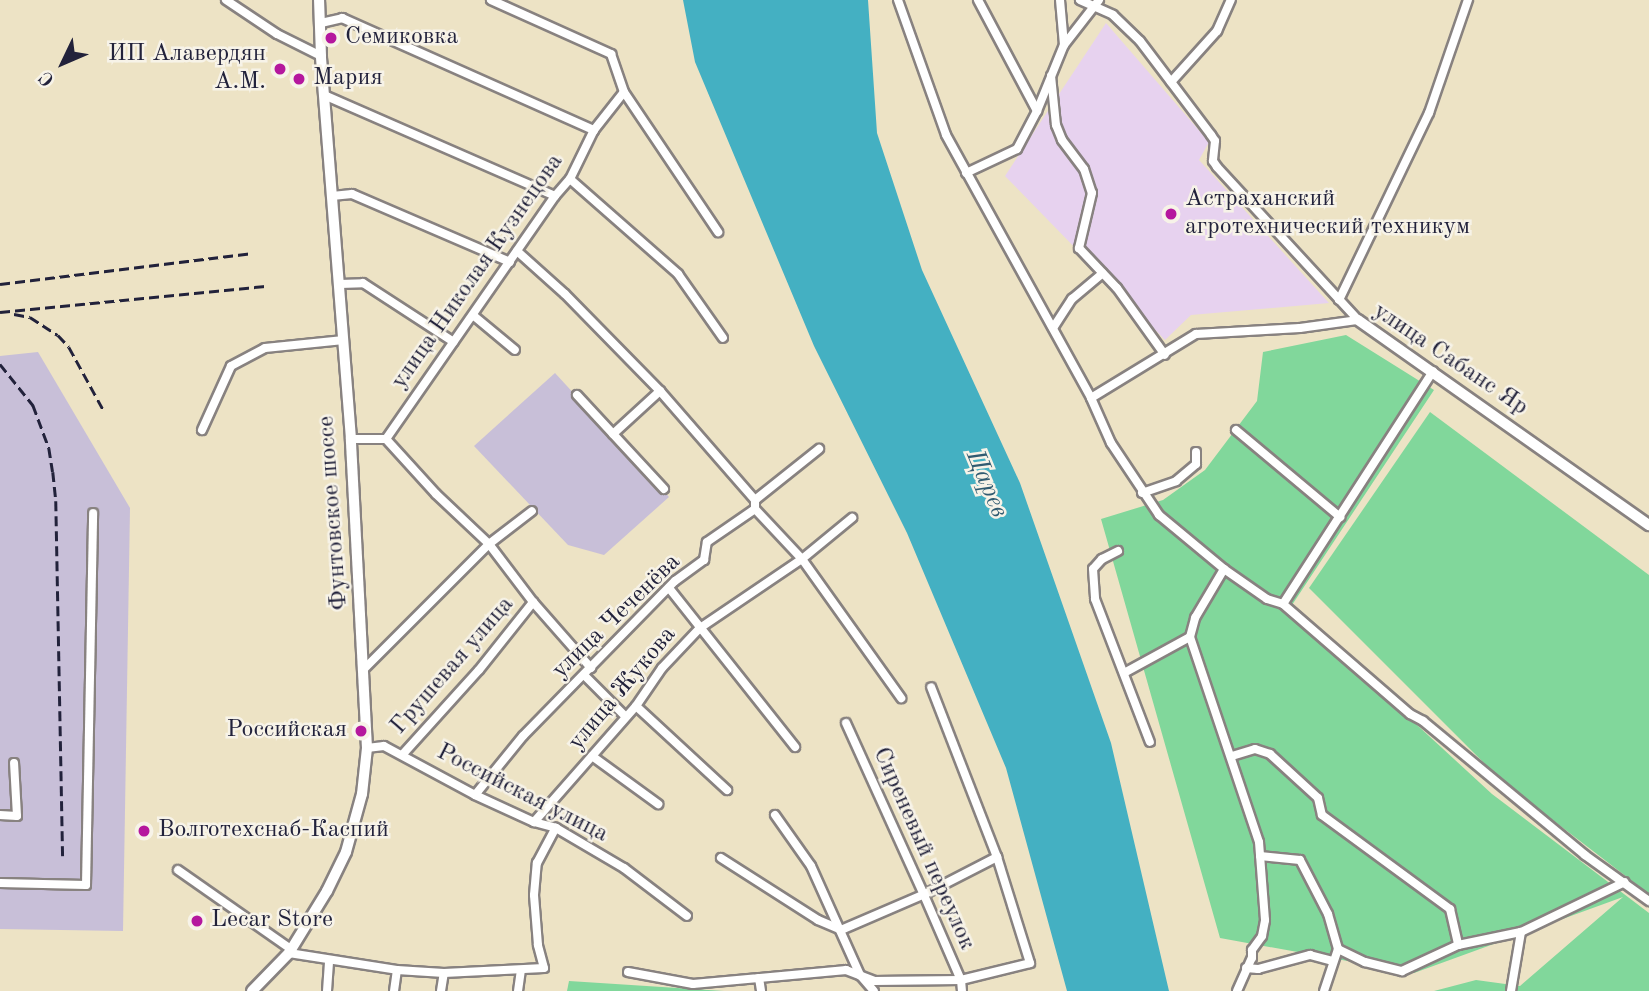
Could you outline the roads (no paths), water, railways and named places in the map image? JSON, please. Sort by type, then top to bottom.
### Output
[{"type":"street","points":[[226,0],[277,34],[321,56]]},
{"type":"street","name":"Фунтовское шоссе","points":[[252,991],[269,977],[290,951],[327,891],[346,852],[362,794],[368,748],[351,439],[319,0]]},
{"type":"street","points":[[491,0],[611,54],[624,92],[718,232]]},
{"type":"street","points":[[898,0],[925,85],[946,135],[1091,398],[1111,443],[1142,493],[1159,514],[1224,569],[1267,598],[1283,604],[1410,713],[1585,855],[1649,901]]},
{"type":"street","points":[[978,0],[1037,111]]},
{"type":"street","points":[[1060,0],[1063,45]]},
{"type":"street","points":[[1080,0],[1097,2],[1119,20],[1171,82],[1215,141],[1213,161],[1217,167],[1358,320]]},
{"type":"street","points":[[1171,82],[1217,32],[1231,0]]},
{"type":"street","points":[[1339,300],[1429,113],[1468,0]]},
{"type":"street","points":[[966,173],[1017,149],[1037,111],[1063,45],[1097,2]]},
{"type":"street","points":[[321,23],[342,18],[594,130]]},
{"type":"street","points":[[1051,76],[1056,125],[1062,140],[1084,169],[1092,193],[1079,248],[1103,273],[1166,355]]},
{"type":"street","name":"улица Николая Кузнецова","points":[[386,439],[555,196],[570,179],[594,130],[624,92]]},
{"type":"street","points":[[324,95],[555,196]]},
{"type":"street","points":[[570,179],[678,274],[723,338]]},
{"type":"street","points":[[332,196],[352,194],[510,262]]},
{"type":"street","points":[[517,251],[565,294],[660,391],[802,559],[901,698]]},
{"type":"street","points":[[1053,328],[1072,299],[1103,273]]},
{"type":"street","points":[[340,284],[363,284],[454,342]]},
{"type":"street","points":[[474,316],[515,350]]},
{"type":"street","name":"улица Сабанс Яр","points":[[1091,398],[1166,355],[1188,337],[1203,332],[1300,328],[1358,320],[1649,526]]},
{"type":"street","points":[[202,430],[231,366],[265,348],[344,340]]},
{"type":"street","points":[[1283,604],[1433,371]]},
{"type":"street","points":[[613,434],[660,391]]},
{"type":"street","points":[[577,395],[664,489]]},
{"type":"street","points":[[1236,430],[1340,517]]},
{"type":"street","points":[[351,439],[386,439],[436,494],[489,544],[533,602],[592,668]]},
{"type":"street","name":"улица Чеченёва","points":[[475,794],[523,736],[669,588],[704,560],[707,542],[820,449]]},
{"type":"street","points":[[1142,493],[1176,481],[1196,464],[1196,452]]},
{"type":"street","points":[[365,668],[489,544],[531,511]]},
{"type":"street","points":[[0,883],[86,885],[93,513]]},
{"type":"street","name":"улица Жукова","points":[[534,822],[636,706],[662,668],[700,628],[802,559],[852,518]]},
{"type":"street","points":[[1118,551],[1102,559],[1093,569],[1095,599],[1150,742]]},
{"type":"street","points":[[1224,569],[1195,618],[1190,637],[1259,842],[1265,920],[1262,936],[1252,950],[1237,991]]},
{"type":"street","points":[[669,588],[694,615],[700,628],[795,747]]},
{"type":"street","name":"Грушевая улица","points":[[402,754],[479,670],[533,602]]},
{"type":"street","points":[[1124,673],[1190,637]]},
{"type":"street","points":[[584,675],[626,717]]},
{"type":"street","points":[[628,972],[693,984],[846,970],[874,981],[961,980],[1030,963],[997,858],[931,687]]},
{"type":"street","points":[[636,706],[727,790]]},
{"type":"street","name":"Сиреневый переулок","points":[[846,723],[961,980],[962,991]]},
{"type":"street","name":"Российская улица","points":[[368,748],[384,746],[475,794],[534,822],[556,828],[624,868],[687,916]]},
{"type":"street","points":[[1231,757],[1255,749],[1270,754],[1318,798],[1322,815],[1450,909],[1458,945]]},
{"type":"street","points":[[592,756],[658,804]]},
{"type":"street","points":[[0,815],[17,816],[14,764]]},
{"type":"street","points":[[775,815],[811,866],[860,975],[874,991]]},
{"type":"street","points":[[178,870],[290,951],[397,970],[444,973],[544,968],[538,945],[534,895],[537,863],[556,828]]},
{"type":"street","points":[[1260,856],[1300,860],[1328,914],[1338,949],[1324,991]]},
{"type":"street","points":[[721,858],[818,920],[841,930],[924,895],[997,858]]},
{"type":"street","points":[[1338,949],[1364,962],[1402,971],[1458,945],[1521,932],[1625,882]]},
{"type":"street","points":[[1515,990],[1521,932]]},
{"type":"street","points":[[1246,968],[1258,969],[1310,955],[1333,961]]},
{"type":"street","points":[[327,991],[329,960]]},
{"type":"street","points":[[394,991],[397,970]]},
{"type":"street","points":[[517,991],[521,970]]},
{"type":"street","points":[[440,991],[444,973]]},
{"type":"street","points":[[759,978],[761,991]]},
{"type":"water","name":"Царев","points":[[683,0],[868,0],[877,133],[922,270],[1020,483],[1111,743],[1169,991],[1067,991],[1006,768],[907,533],[814,346],[695,62]]},
{"type":"railway","points":[[0,284],[251,253]]},
{"type":"railway","points":[[0,312],[266,286]]},
{"type":"railway","points":[[14,314],[30,317],[58,335],[69,347],[104,411]]},
{"type":"railway","points":[[0,364],[33,405],[49,448],[53,472],[56,501],[63,861]]},
{"type":"place","name":"Семиковка","points":[[331,38]]},
{"type":"place","name":"ИП Алавердян А.М.","points":[[280,69]]},
{"type":"place","name":"Мария","points":[[299,79]]},
{"type":"place","name":"Астраханский агротехнический техникум","points":[[1171,214]]},
{"type":"place","name":"Российская","points":[[361,731]]},
{"type":"place","name":"Волготехснаб-Каспий","points":[[144,831]]},
{"type":"place","name":"Lecar Store","points":[[197,921]]}]
